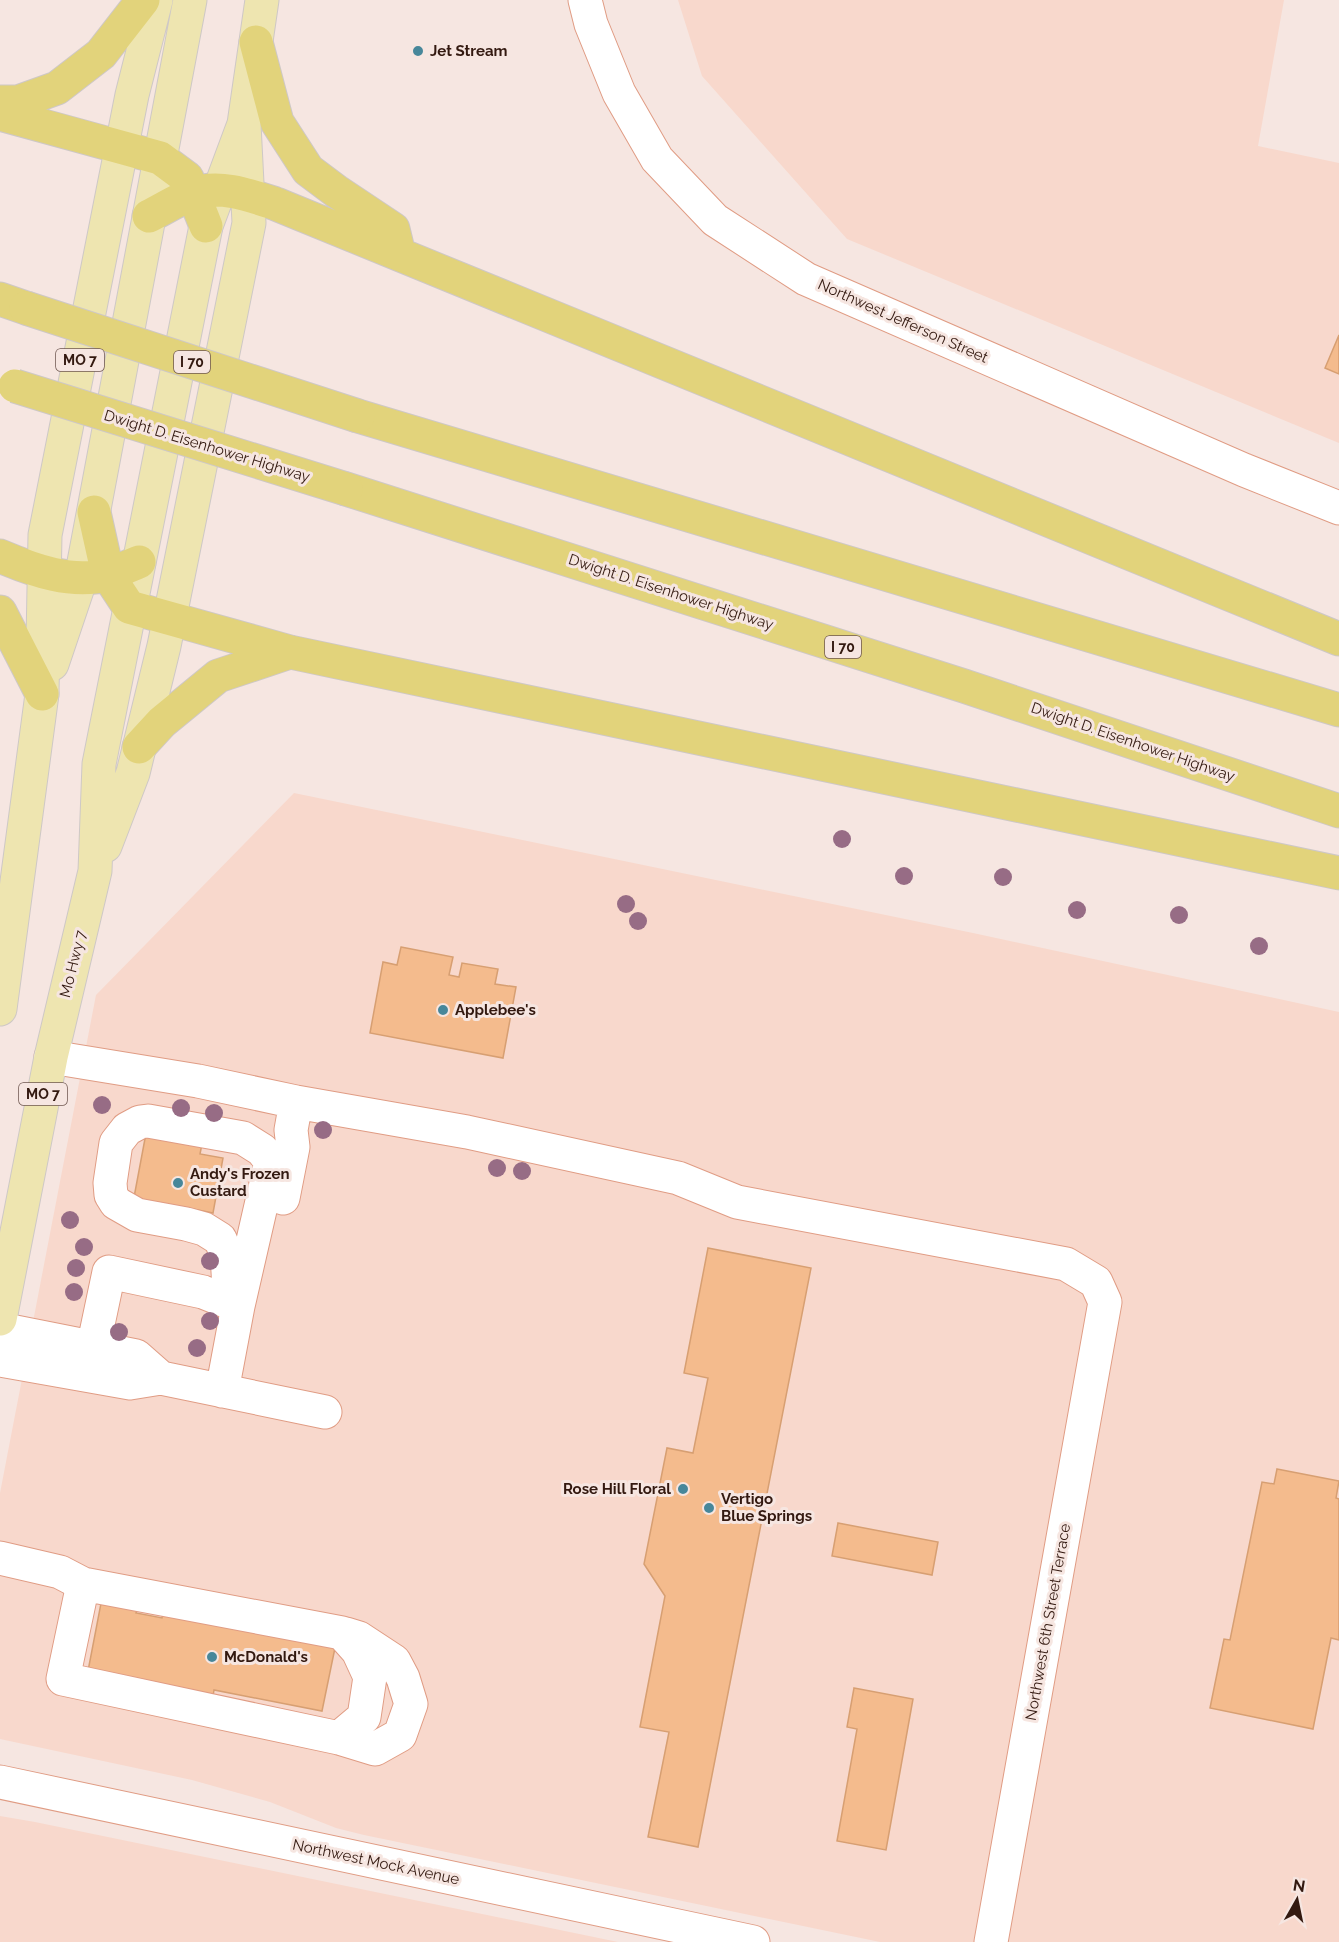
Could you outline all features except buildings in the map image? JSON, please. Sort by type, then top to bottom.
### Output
[{"type":"highway","points":[[0,102],[18,102],[57,88],[101,54],[143,0]]},
{"type":"highway","points":[[255,42],[277,122],[308,170],[393,229],[399,254]]},
{"type":"highway","points":[[0,114],[160,158],[187,178],[220,193],[276,204],[1339,639]]},
{"type":"highway","points":[[149,216],[220,193]]},
{"type":"highway","points":[[206,226],[220,193]]},
{"type":"highway","name":"I 70","points":[[13,303],[358,416],[1339,710]]},
{"type":"highway","name":"Dwight D. Eisenhower Highway","points":[[8,383],[964,686],[1339,811]]},
{"type":"highway","points":[[0,556],[44,573],[94,576],[139,562]]},
{"type":"highway","points":[[94,576],[129,607],[290,652],[1339,873]]},
{"type":"highway","points":[[0,612],[42,694]]},
{"type":"highway","points":[[139,747],[162,722],[218,676],[290,652]]},
{"type":"main road","name":"MO 7","points":[[0,1009],[42,694],[45,535],[132,95],[156,0]]},
{"type":"main road","name":"MO 7","points":[[42,694],[94,576],[94,512],[190,0]]},
{"type":"main road","name":"MO 7","points":[[95,871],[133,773],[170,618],[249,223],[220,193],[244,124],[262,0]]},
{"type":"main road","name":"MO 7","points":[[129,607],[206,226]]},
{"type":"main road","name":"Mo Hwy 7","points":[[0,1319],[51,1056],[95,871],[99,764],[129,607]]},
{"type":"street","name":"Northwest Jefferson Street","points":[[585,0],[591,24],[619,93],[657,159],[715,220],[806,279],[1244,470],[1339,508]]},
{"type":"street","points":[[51,1056],[198,1081],[296,1102],[291,1130],[293,1147],[267,1279],[238,1306]]},
{"type":"street","name":"Northwest 6th Street Terrace","points":[[296,1102],[467,1132],[582,1156],[678,1178],[737,1202],[1066,1264],[1096,1282],[1105,1302],[991,1942]]},
{"type":"street","points":[[222,1390],[238,1306],[271,1162],[255,1144],[243,1138],[148,1121],[140,1122],[127,1129],[116,1143],[111,1172],[111,1195],[116,1203],[137,1215],[204,1229],[220,1239],[227,1255],[229,1288],[238,1306]]},
{"type":"street","points":[[93,1348],[109,1272],[203,1292],[238,1306]]},
{"type":"street","points":[[0,1329],[136,1356],[161,1378]]},
{"type":"street","points":[[0,1360],[130,1383],[161,1378],[325,1412]]},
{"type":"street","points":[[0,1558],[60,1572],[83,1584],[359,1638],[394,1661],[403,1678],[411,1704],[400,1735],[386,1759],[339,1738],[63,1679],[83,1584]]},
{"type":"street","points":[[339,1738],[364,1717],[370,1677],[358,1651],[342,1633]]},
{"type":"street","name":"Northwest Mock Avenue","points":[[0,1782],[753,1942]]},
{"type":"shaded area","points":[[678,0],[1284,0],[1258,146],[1339,163],[1339,443],[847,239],[702,76]]},
{"type":"shaded area","points":[[294,793],[973,933],[1339,1012],[1339,1942],[880,1942],[364,1835],[336,1828],[270,1802],[192,1780],[0,1739],[0,1493],[96,995]]},
{"type":"shaded area","points":[[0,1816],[35,1822],[618,1942],[0,1942]]},
{"type":"place","name":"Jet Stream","points":[[418,51]]},
{"type":"place","name":"Applebee's","points":[[443,1010]]},
{"type":"place","name":"Andy's Frozen Custard","points":[[178,1183]]},
{"type":"place","name":"Rose Hill Floral","points":[[683,1489]]},
{"type":"place","name":"Vertigo Blue Springs","points":[[709,1508]]},
{"type":"place","name":"McDonald's","points":[[212,1657]]}]
